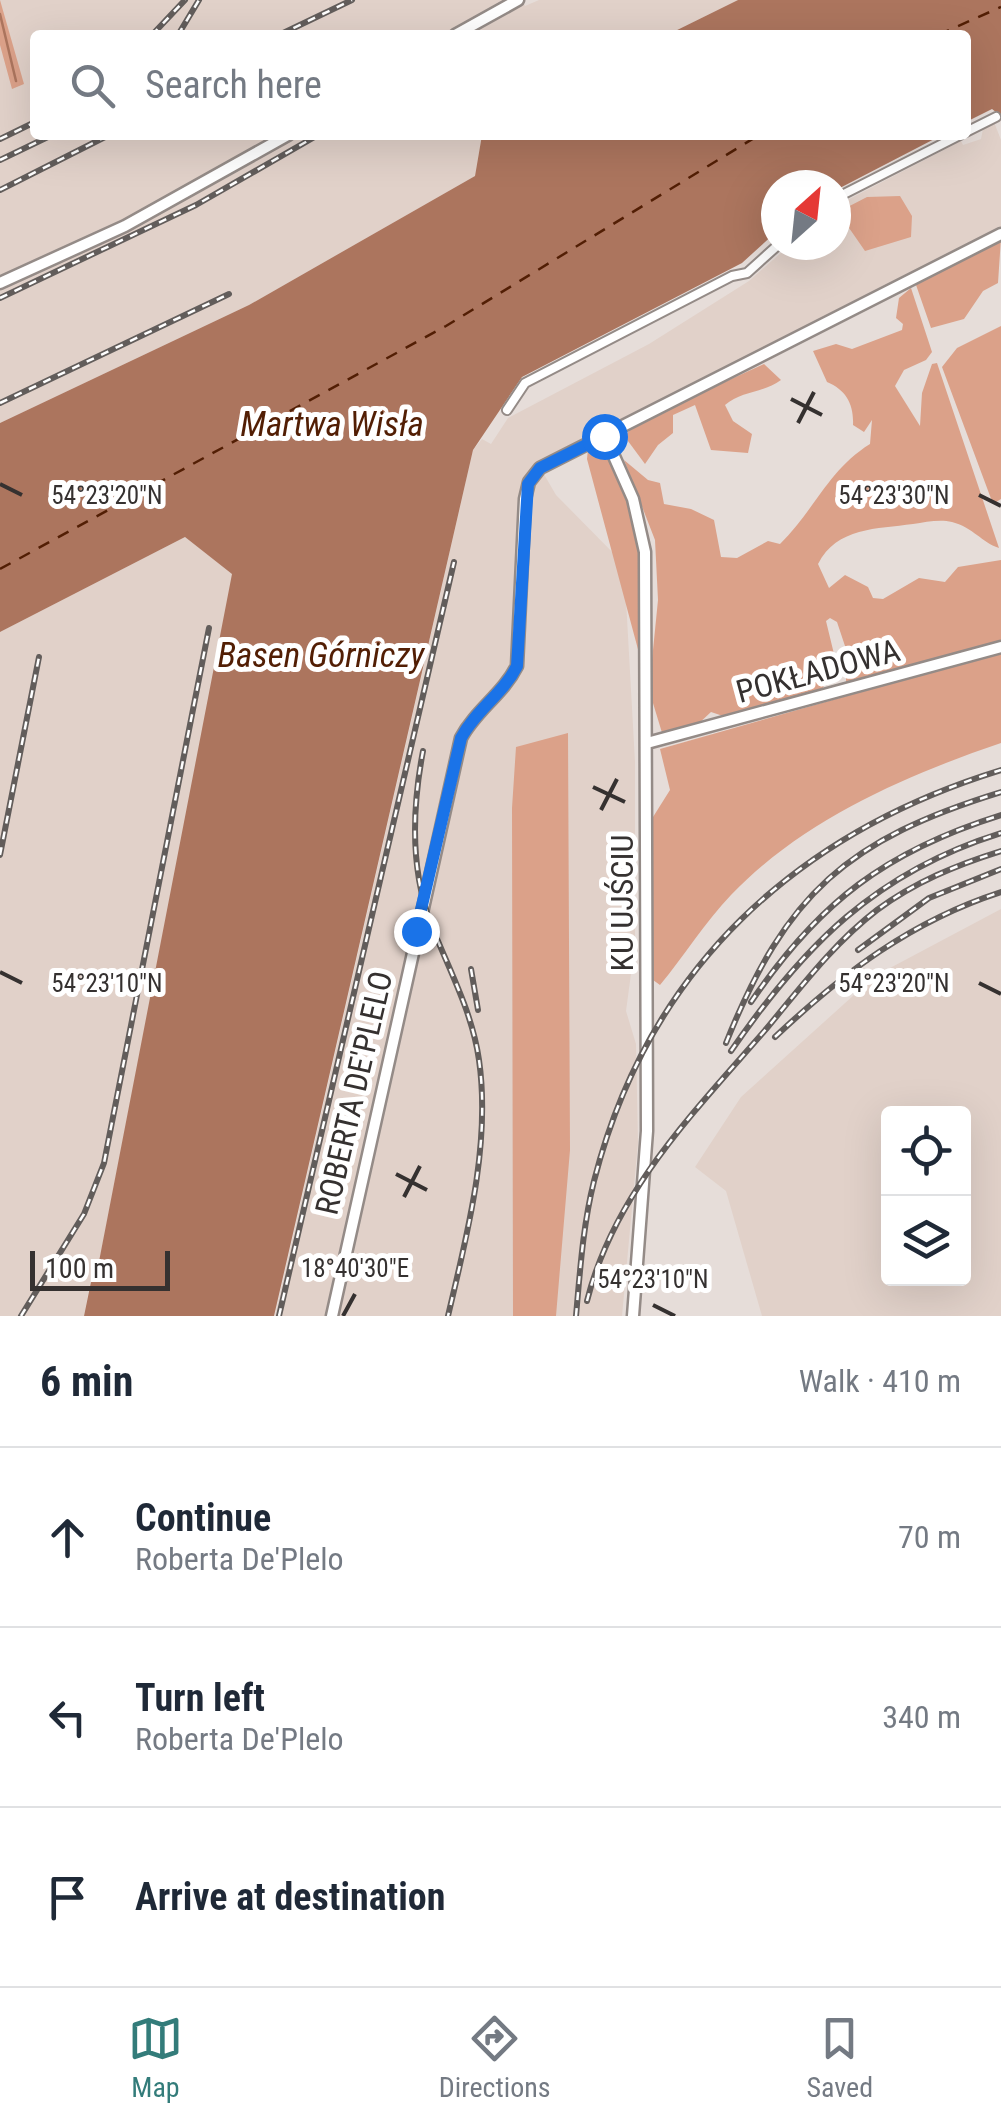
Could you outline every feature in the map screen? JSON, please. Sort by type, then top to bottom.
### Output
[{"type":"street","points":[[464,30],[518,0]]},
{"type":"street","points":[[971,129],[996,116]]},
{"type":"street","points":[[0,283],[125,226],[279,140]]},
{"type":"street","points":[[851,190],[949,140]]},
{"type":"street","name":"ROBERTA DE'PLELO","points":[[332,1316],[461,738],[474,714],[509,682],[517,666],[528,484],[540,468],[1001,234]]},
{"type":"street","points":[[507,410],[525,384],[732,276],[747,273],[761,260]]},
{"type":"street","name":"KU UJŚCIU","points":[[604,436],[641,524],[647,743],[648,1131],[633,1316]]},
{"type":"street","name":"POKŁADOWA","points":[[647,743],[1001,647]]},
{"type":"shaded area","points":[[0,0],[522,0],[525,6],[539,0],[738,0],[677,30],[30,30],[30,140],[481,140],[475,176],[249,305],[0,423]]},
{"type":"shaded area","points":[[0,0],[24,84],[12,89],[0,45]]},
{"type":"shaded area","points":[[994,122],[1001,140],[1001,228],[538,464],[556,495],[624,564],[635,762],[635,944],[626,1011],[636,1044],[638,1143],[622,1316],[275,1316],[473,450],[482,439],[491,444],[508,418],[649,344],[749,281],[773,260],[851,260],[851,198],[961,141],[963,145],[981,139],[983,129]]},
{"type":"shaded area","points":[[900,196],[912,216],[911,237],[865,251],[851,231],[851,205],[867,197]]},
{"type":"shaded area","points":[[1001,238],[998,283],[983,291],[964,319],[931,328],[915,282]]},
{"type":"shaded area","points":[[911,288],[932,352],[926,360],[904,370],[895,386],[920,426],[922,393],[932,364],[937,363],[999,548],[960,525],[933,521],[847,536],[826,552],[818,564],[829,588],[845,575],[868,587],[873,598],[883,599],[919,578],[945,582],[958,567],[1001,560],[1001,641],[846,683],[846,649],[837,622],[830,618],[826,621],[834,654],[822,691],[729,718],[711,712],[696,726],[663,736],[649,690],[658,600],[655,540],[624,460],[648,480],[660,483],[664,504],[691,509],[714,520],[721,557],[737,558],[768,541],[780,544],[832,478],[870,444],[872,420],[864,432],[853,425],[848,399],[827,382],[813,351],[836,344],[852,349],[902,330],[903,324],[896,318],[899,298]]},
{"type":"shaded area","points":[[1001,326],[1001,499],[993,504],[942,367],[957,348]]},
{"type":"shaded area","points":[[764,364],[781,380],[725,405],[733,421],[752,434],[748,453],[711,450],[695,405],[673,415],[673,433],[658,445],[645,464],[625,437],[633,424]]},
{"type":"shaded area","points":[[603,448],[637,525],[641,548],[643,668],[587,459],[588,449]]},
{"type":"shaded area","points":[[185,537],[233,574],[96,1278],[91,1278],[84,1316],[0,1316],[0,632]]},
{"type":"shaded area","points":[[1001,652],[1001,743],[892,786],[790,844],[731,895],[660,985],[653,980],[653,817],[670,790],[660,749]]},
{"type":"shaded area","points":[[568,733],[570,1150],[556,1316],[513,1316],[512,808],[516,747]]},
{"type":"shaded area","points":[[1001,909],[1001,1316],[762,1316],[726,1191],[695,1167],[741,1097],[875,976]]},
{"type":"water","points":[[738,0],[1001,0],[1001,116],[992,109],[971,120],[971,30],[677,30]]},
{"type":"water","name":"Martwa Wisła","points":[[481,140],[932,140],[851,182],[851,170],[761,170],[761,246],[742,263],[522,377],[473,450],[274,1316],[84,1316],[92,1277],[96,1277],[232,574],[185,537],[0,632],[0,423],[249,305],[475,176]]},
{"type":"waterway","points":[[0,14],[16,81]]},
{"type":"ferry route","points":[[949,30],[1001,7]]},
{"type":"ferry route","points":[[0,569],[446,326],[751,140]]},
{"type":"railway","points":[[157,30],[185,0]]},
{"type":"railway","points":[[181,30],[199,0]]},
{"type":"railway","points":[[289,30],[352,0]]},
{"type":"railway","points":[[0,139],[30,124]]},
{"type":"railway","points":[[0,160],[42,140]]},
{"type":"railway","points":[[0,190],[99,140]]},
{"type":"railway","points":[[0,298],[196,205],[309,140]]},
{"type":"railway","points":[[0,403],[229,294]]},
{"type":"railway","points":[[279,1316],[454,562]]},
{"type":"railway","points":[[21,1316],[84,1214],[104,1163],[209,628]]},
{"type":"railway","points":[[0,855],[39,657]]},
{"type":"railway","points":[[423,751],[415,817],[419,882],[431,924],[471,1025],[482,1092],[475,1189],[448,1316]]},
{"type":"railway","points":[[576,1316],[590,1198],[619,1105],[652,1036],[692,974],[741,920],[796,872],[859,831],[927,797],[1001,770]]},
{"type":"railway","points":[[726,1043],[773,947],[799,910],[829,879],[902,830],[1001,792]]},
{"type":"railway","points":[[751,1002],[803,936],[858,884],[923,845],[1001,815]]},
{"type":"railway","points":[[731,1051],[786,978],[846,917],[916,869],[1001,833]]},
{"type":"railway","points":[[587,1301],[617,1224],[660,1154],[832,951],[877,910],[906,891],[952,868],[1001,851]]},
{"type":"railway","points":[[858,950],[929,898],[1001,869]]},
{"type":"railway","points":[[775,1037],[826,991],[880,951],[937,918],[1001,892]]},
{"type":"railway","points":[[471,969],[478,1010]]},
{"type":"route","points":[[416,931],[461,738],[474,714],[509,682],[517,666],[528,484],[540,468],[604,436]]},
{"type":"water label","name":"Basen Górniczy","points":[[321,655]]}]
